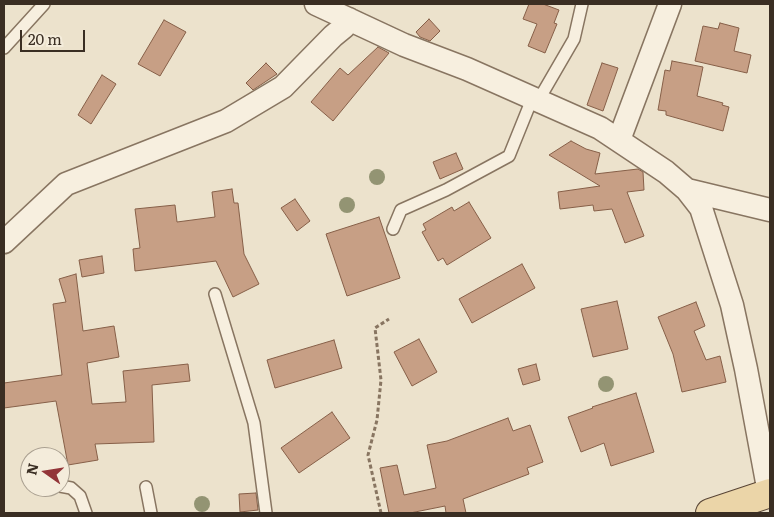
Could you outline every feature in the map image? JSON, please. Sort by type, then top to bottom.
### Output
[{"type":"main road","points":[[710,513],[770,493]]},
{"type":"street","points":[[316,4],[347,13],[404,45],[467,69],[600,128],[666,172],[687,190],[701,208],[732,305],[770,493]]},
{"type":"street","points":[[619,140],[670,4]]},
{"type":"street","points":[[5,237],[66,184],[226,121],[283,87],[344,26],[347,13]]},
{"type":"street","points":[[687,190],[770,210]]},
{"type":"lane","points":[[4,48],[44,4]]},
{"type":"lane","points":[[393,229],[401,210],[446,190],[509,156],[535,100],[574,39],[582,4]]},
{"type":"lane","points":[[215,294],[254,424],[266,513]]},
{"type":"lane","points":[[70,488],[80,496],[86,513]]},
{"type":"lane","points":[[146,488],[151,513]]},
{"type":"path","points":[[381,513],[368,455],[377,420],[382,380],[375,328],[389,319]]},
{"type":"building","points":[[529,4],[543,4],[559,10],[554,23],[557,24],[545,53],[528,46],[537,24],[523,19]]},
{"type":"building","points":[[429,19],[440,31],[430,41],[420,37],[416,32]]},
{"type":"building","points":[[164,20],[186,32],[160,76],[138,64]]},
{"type":"building","points":[[720,23],[739,28],[734,51],[751,55],[747,73],[695,61],[703,26],[718,29]]},
{"type":"building","points":[[378,47],[389,53],[333,121],[311,102],[340,68],[348,75]]},
{"type":"building","points":[[672,61],[703,67],[697,96],[723,103],[722,105],[729,107],[723,131],[666,115],[666,111],[658,110],[665,70],[670,71]]},
{"type":"building","points":[[266,63],[277,74],[253,90],[246,83]]},
{"type":"building","points":[[602,63],[618,68],[603,111],[587,105]]},
{"type":"building","points":[[102,75],[116,84],[91,124],[78,115]]},
{"type":"building","points":[[571,141],[586,149],[600,153],[595,174],[638,169],[643,172],[644,190],[627,192],[644,236],[625,243],[612,209],[594,211],[593,205],[560,209],[558,192],[600,186],[549,155]]},
{"type":"building","points":[[456,153],[463,169],[440,179],[433,162]]},
{"type":"building","points":[[232,189],[234,203],[238,203],[244,254],[259,284],[233,297],[216,261],[135,271],[133,249],[140,248],[135,209],[175,205],[177,222],[215,217],[212,192]]},
{"type":"building","points":[[295,199],[310,221],[297,231],[281,208]]},
{"type":"building","points":[[469,202],[491,238],[447,265],[443,258],[438,261],[422,232],[426,230],[423,224],[452,207],[454,211]]},
{"type":"building","points":[[379,217],[400,278],[347,296],[326,234]]},
{"type":"building","points":[[102,256],[104,273],[82,277],[79,260]]},
{"type":"building","points":[[522,264],[535,288],[472,323],[459,299]]},
{"type":"building","points":[[76,274],[83,331],[114,326],[119,357],[87,363],[92,404],[126,402],[123,371],[188,364],[190,381],[152,385],[154,442],[95,444],[98,460],[70,465],[70,447],[65,447],[56,401],[4,408],[4,383],[62,375],[53,304],[66,302],[59,279]]},
{"type":"building","points":[[617,301],[628,349],[593,357],[581,309]]},
{"type":"building","points":[[696,302],[705,326],[694,331],[706,360],[720,356],[726,382],[682,392],[673,354],[658,317]]},
{"type":"building","points":[[419,339],[437,372],[412,386],[394,352]]},
{"type":"building","points":[[334,340],[342,368],[275,388],[267,360]]},
{"type":"building","points":[[536,364],[540,380],[523,385],[518,369]]},
{"type":"building","points":[[636,393],[654,452],[611,466],[604,443],[581,452],[568,417]]},
{"type":"building","points":[[332,412],[350,438],[299,473],[281,448]]},
{"type":"building","points":[[508,418],[513,431],[530,425],[543,462],[527,468],[529,474],[463,499],[466,513],[446,513],[445,506],[410,513],[389,513],[380,468],[397,465],[404,495],[436,488],[427,445],[447,441]]},
{"type":"building","points":[[256,493],[258,510],[240,512],[239,494]]}]
